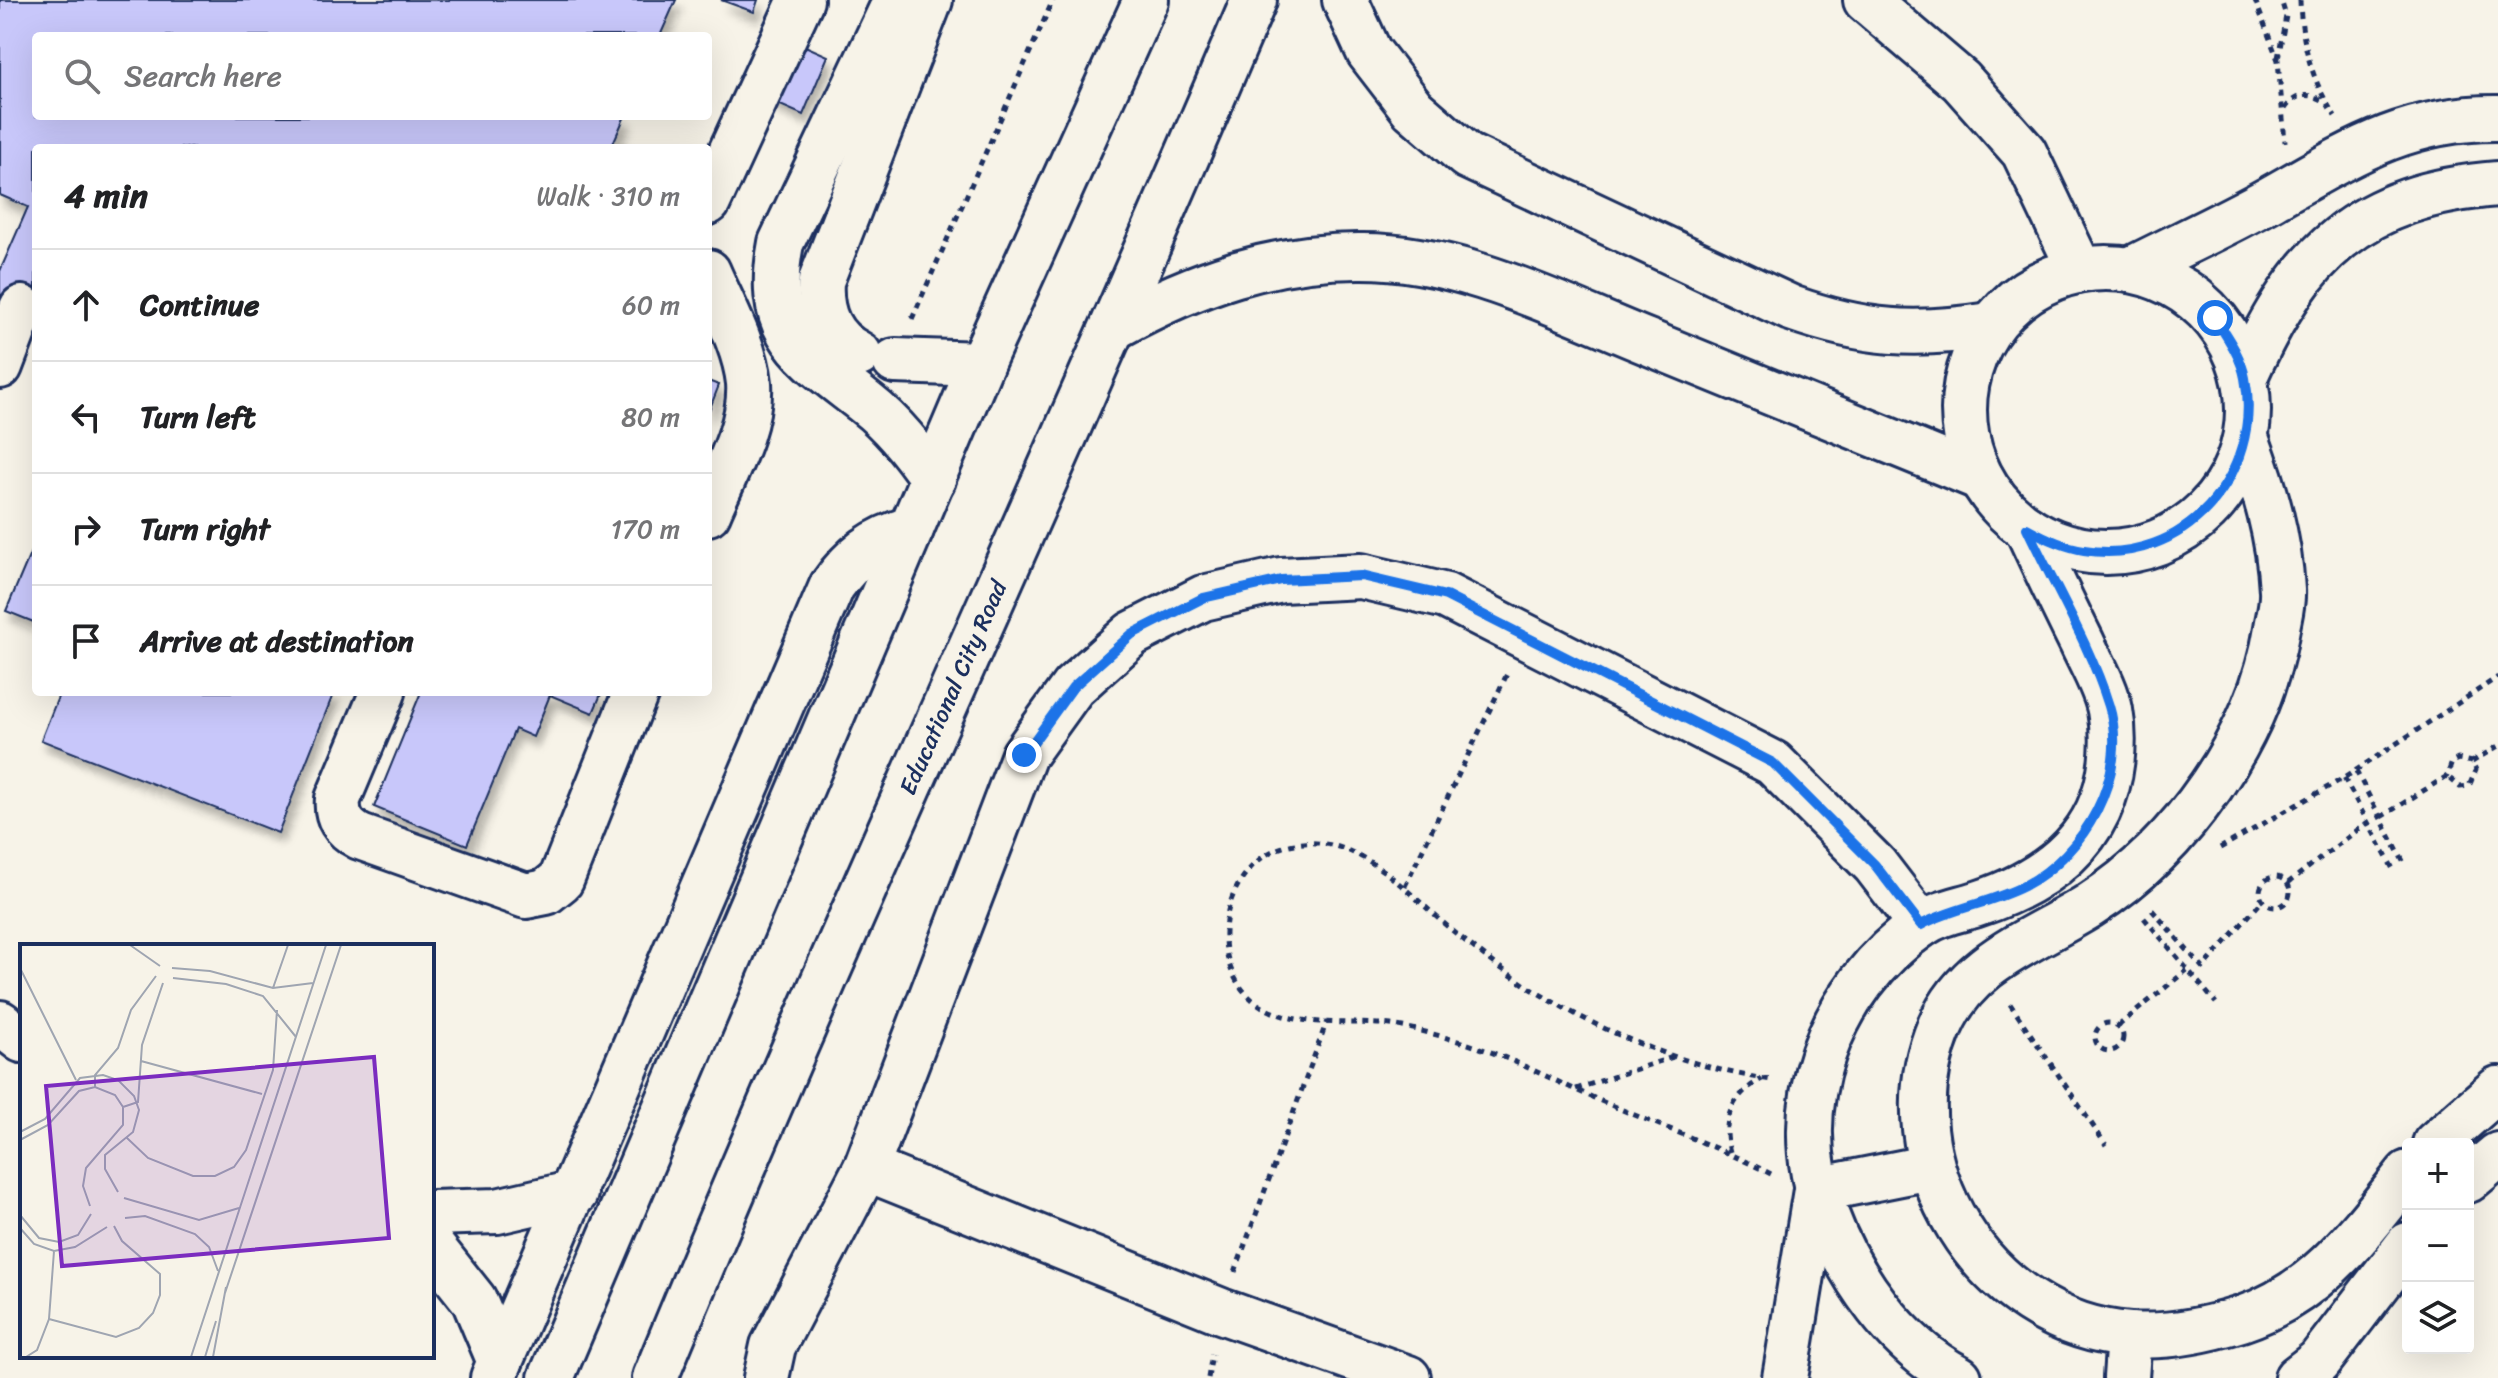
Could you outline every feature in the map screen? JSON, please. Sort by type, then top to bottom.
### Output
[{"type":"street","points":[[712,193],[801,0]]},
{"type":"street","points":[[896,0],[786,233],[777,264],[776,286],[779,307],[797,347],[811,363],[891,426],[933,479]]},
{"type":"street","points":[[930,0],[821,281],[822,313],[828,328],[838,340],[877,358],[981,364]]},
{"type":"street","points":[[551,1378],[981,364],[1146,0]]},
{"type":"street","name":"Educational City Road","points":[[655,1378],[760,1122],[1116,326],[1254,0]]},
{"type":"street","points":[[1345,0],[1369,52],[1413,109],[1467,156],[1791,308],[1839,325],[1890,334],[1941,333],[1991,325]]},
{"type":"street","points":[[1866,0],[1961,81],[2024,152],[2080,270]]},
{"type":"street","points":[[2130,270],[2340,157],[2389,136],[2441,123],[2498,118]]},
{"type":"street","points":[[2245,376],[2284,297],[2317,257],[2357,225],[2403,202],[2440,190],[2498,184]]},
{"type":"street","points":[[1116,326],[1174,294],[1235,272],[1273,264],[1364,256],[1429,262],[1535,296],[1981,478]]},
{"type":"street","points":[[2080,270],[2130,270],[2163,279],[2207,311],[2233,346],[2245,376],[2249,407],[2246,438],[2236,468],[2221,494],[2200,517],[2146,547],[2116,552],[2085,550],[2054,542],[2027,528],[2008,514],[1981,478],[1965,435],[1965,389],[1970,366],[1991,325],[2030,289],[2080,270]]},
{"type":"street","points":[[712,282],[740,349],[749,385],[744,422],[712,503]]},
{"type":"street","points":[[2246,438],[2275,526],[2282,594],[2272,661],[2248,725],[2214,783],[2168,836],[2120,882],[2091,904],[2001,955],[1965,984],[1941,1025],[1926,1071],[1923,1119],[1931,1167],[1952,1218],[1984,1263],[2005,1281],[2026,1298],[2075,1323],[2129,1335],[2171,1335],[2213,1328],[2254,1314],[2292,1294],[2326,1269],[2356,1240],[2402,1181]]},
{"type":"street","points":[[1785,1378],[1815,1193],[1809,1131],[1815,1085],[1837,1017],[1871,969],[1921,925],[1944,913],[2025,885],[2068,854],[2098,811],[2112,761],[2110,709],[2027,528]]},
{"type":"street","points":[[496,1370],[575,1193],[832,586],[847,565],[865,549],[887,536],[911,529]]},
{"type":"street","points":[[766,1378],[773,1346],[866,1168],[1024,755],[1073,687],[1132,634],[1203,598],[1281,580],[1361,576],[1446,596],[1773,763],[1875,865],[1921,925]]},
{"type":"street","points":[[381,696],[338,799],[339,818],[360,837],[526,896],[546,892],[561,880],[634,696]]},
{"type":"street","points":[[0,1023],[20,1038]]},
{"type":"street","points":[[0,1044],[20,1052]]},
{"type":"street","points":[[0,1064],[20,1065]]},
{"type":"street","points":[[2442,1138],[2498,1089]]},
{"type":"street","points":[[2474,1175],[2498,1155]]},
{"type":"street","points":[[1815,1193],[1931,1167]]},
{"type":"street","points":[[866,1168],[1221,1311],[1408,1378]]},
{"type":"street","points":[[434,1213],[497,1211],[575,1193]]},
{"type":"street","points":[[1815,1193],[1837,1244],[1868,1294],[1907,1339],[1959,1378]]},
{"type":"street","points":[[434,1250],[474,1300],[496,1370]]},
{"type":"street","points":[[2297,1378],[2319,1361],[2402,1253]]},
{"type":"street","points":[[2126,1378],[2129,1335]]},
{"type":"path","points":[[877,358],[1053,0]]},
{"type":"path","points":[[2255,0],[2278,60],[2284,110],[2287,187]]},
{"type":"path","points":[[2278,60],[2286,16],[2281,0]]},
{"type":"path","points":[[2284,110],[2291,99],[2303,95],[2316,96],[2326,103]]},
{"type":"path","points":[[1405,886],[1525,637]]},
{"type":"path","points":[[2216,851],[2356,771],[2498,677]]},
{"type":"path","points":[[2381,817],[2447,776],[2452,762],[2458,759],[2472,762],[2498,746]]},
{"type":"path","points":[[2447,776],[2460,787],[2469,786],[2476,770],[2472,762]]},
{"type":"path","points":[[2356,771],[2404,863]]},
{"type":"path","points":[[2344,778],[2393,869]]},
{"type":"path","points":[[2288,883],[2368,822]]},
{"type":"path","points":[[1815,1085],[1762,1079],[1676,1056],[1577,1014],[1486,957],[1405,886],[1368,859],[1346,850],[1300,842],[1260,859],[1233,892],[1226,914],[1228,961],[1238,984],[1256,1003],[1279,1015],[1393,1025],[1456,1040],[1517,1061],[1575,1090],[1730,1153],[1815,1193]]},
{"type":"path","points":[[2270,877],[2288,883],[2291,892],[2287,901],[2279,907],[2270,907],[2262,901],[2259,892],[2270,877]]},
{"type":"path","points":[[2120,882],[2203,968],[2262,901]]},
{"type":"path","points":[[2120,882],[2216,1003]]},
{"type":"path","points":[[1985,968],[2106,1145]]},
{"type":"path","points":[[2118,1026],[2122,1031],[2121,1046],[2115,1050],[2101,1049],[2095,1036],[2103,1024],[2118,1026],[2187,970]]},
{"type":"path","points":[[1221,1311],[1327,1021]]},
{"type":"path","points":[[1575,1090],[1676,1056]]},
{"type":"path","points":[[1730,1153],[1726,1136],[1734,1101],[1746,1087],[1762,1079]]},
{"type":"building","points":[[0,0],[676,0],[662,32],[32,32],[32,120],[623,120],[613,144],[32,144],[32,312],[0,299],[0,271],[28,207],[0,195]]},
{"type":"building","points":[[721,0],[758,0],[754,12]]},
{"type":"building","points":[[796,42],[828,56],[803,115],[771,101]]},
{"type":"building","points":[[712,382],[719,385],[712,403]]},
{"type":"building","points":[[32,549],[32,621],[6,611]]},
{"type":"building","points":[[58,696],[332,696],[278,833],[41,740]]},
{"type":"building","points":[[419,696],[550,696],[533,737],[515,729],[467,845],[374,807]]},
{"type":"building","points":[[552,696],[600,696],[593,713]]},
{"type":"route","points":[[1024,755],[1073,687],[1132,634],[1203,598],[1281,580],[1361,576],[1446,596],[1773,763],[1875,865],[1921,925],[1944,913],[2025,885],[2068,854],[2098,811],[2112,761],[2110,709],[2027,528],[2054,542],[2085,550],[2116,552],[2146,547],[2200,517],[2221,494],[2236,468],[2246,438],[2249,407],[2245,376],[2233,346],[2215,318]]}]
